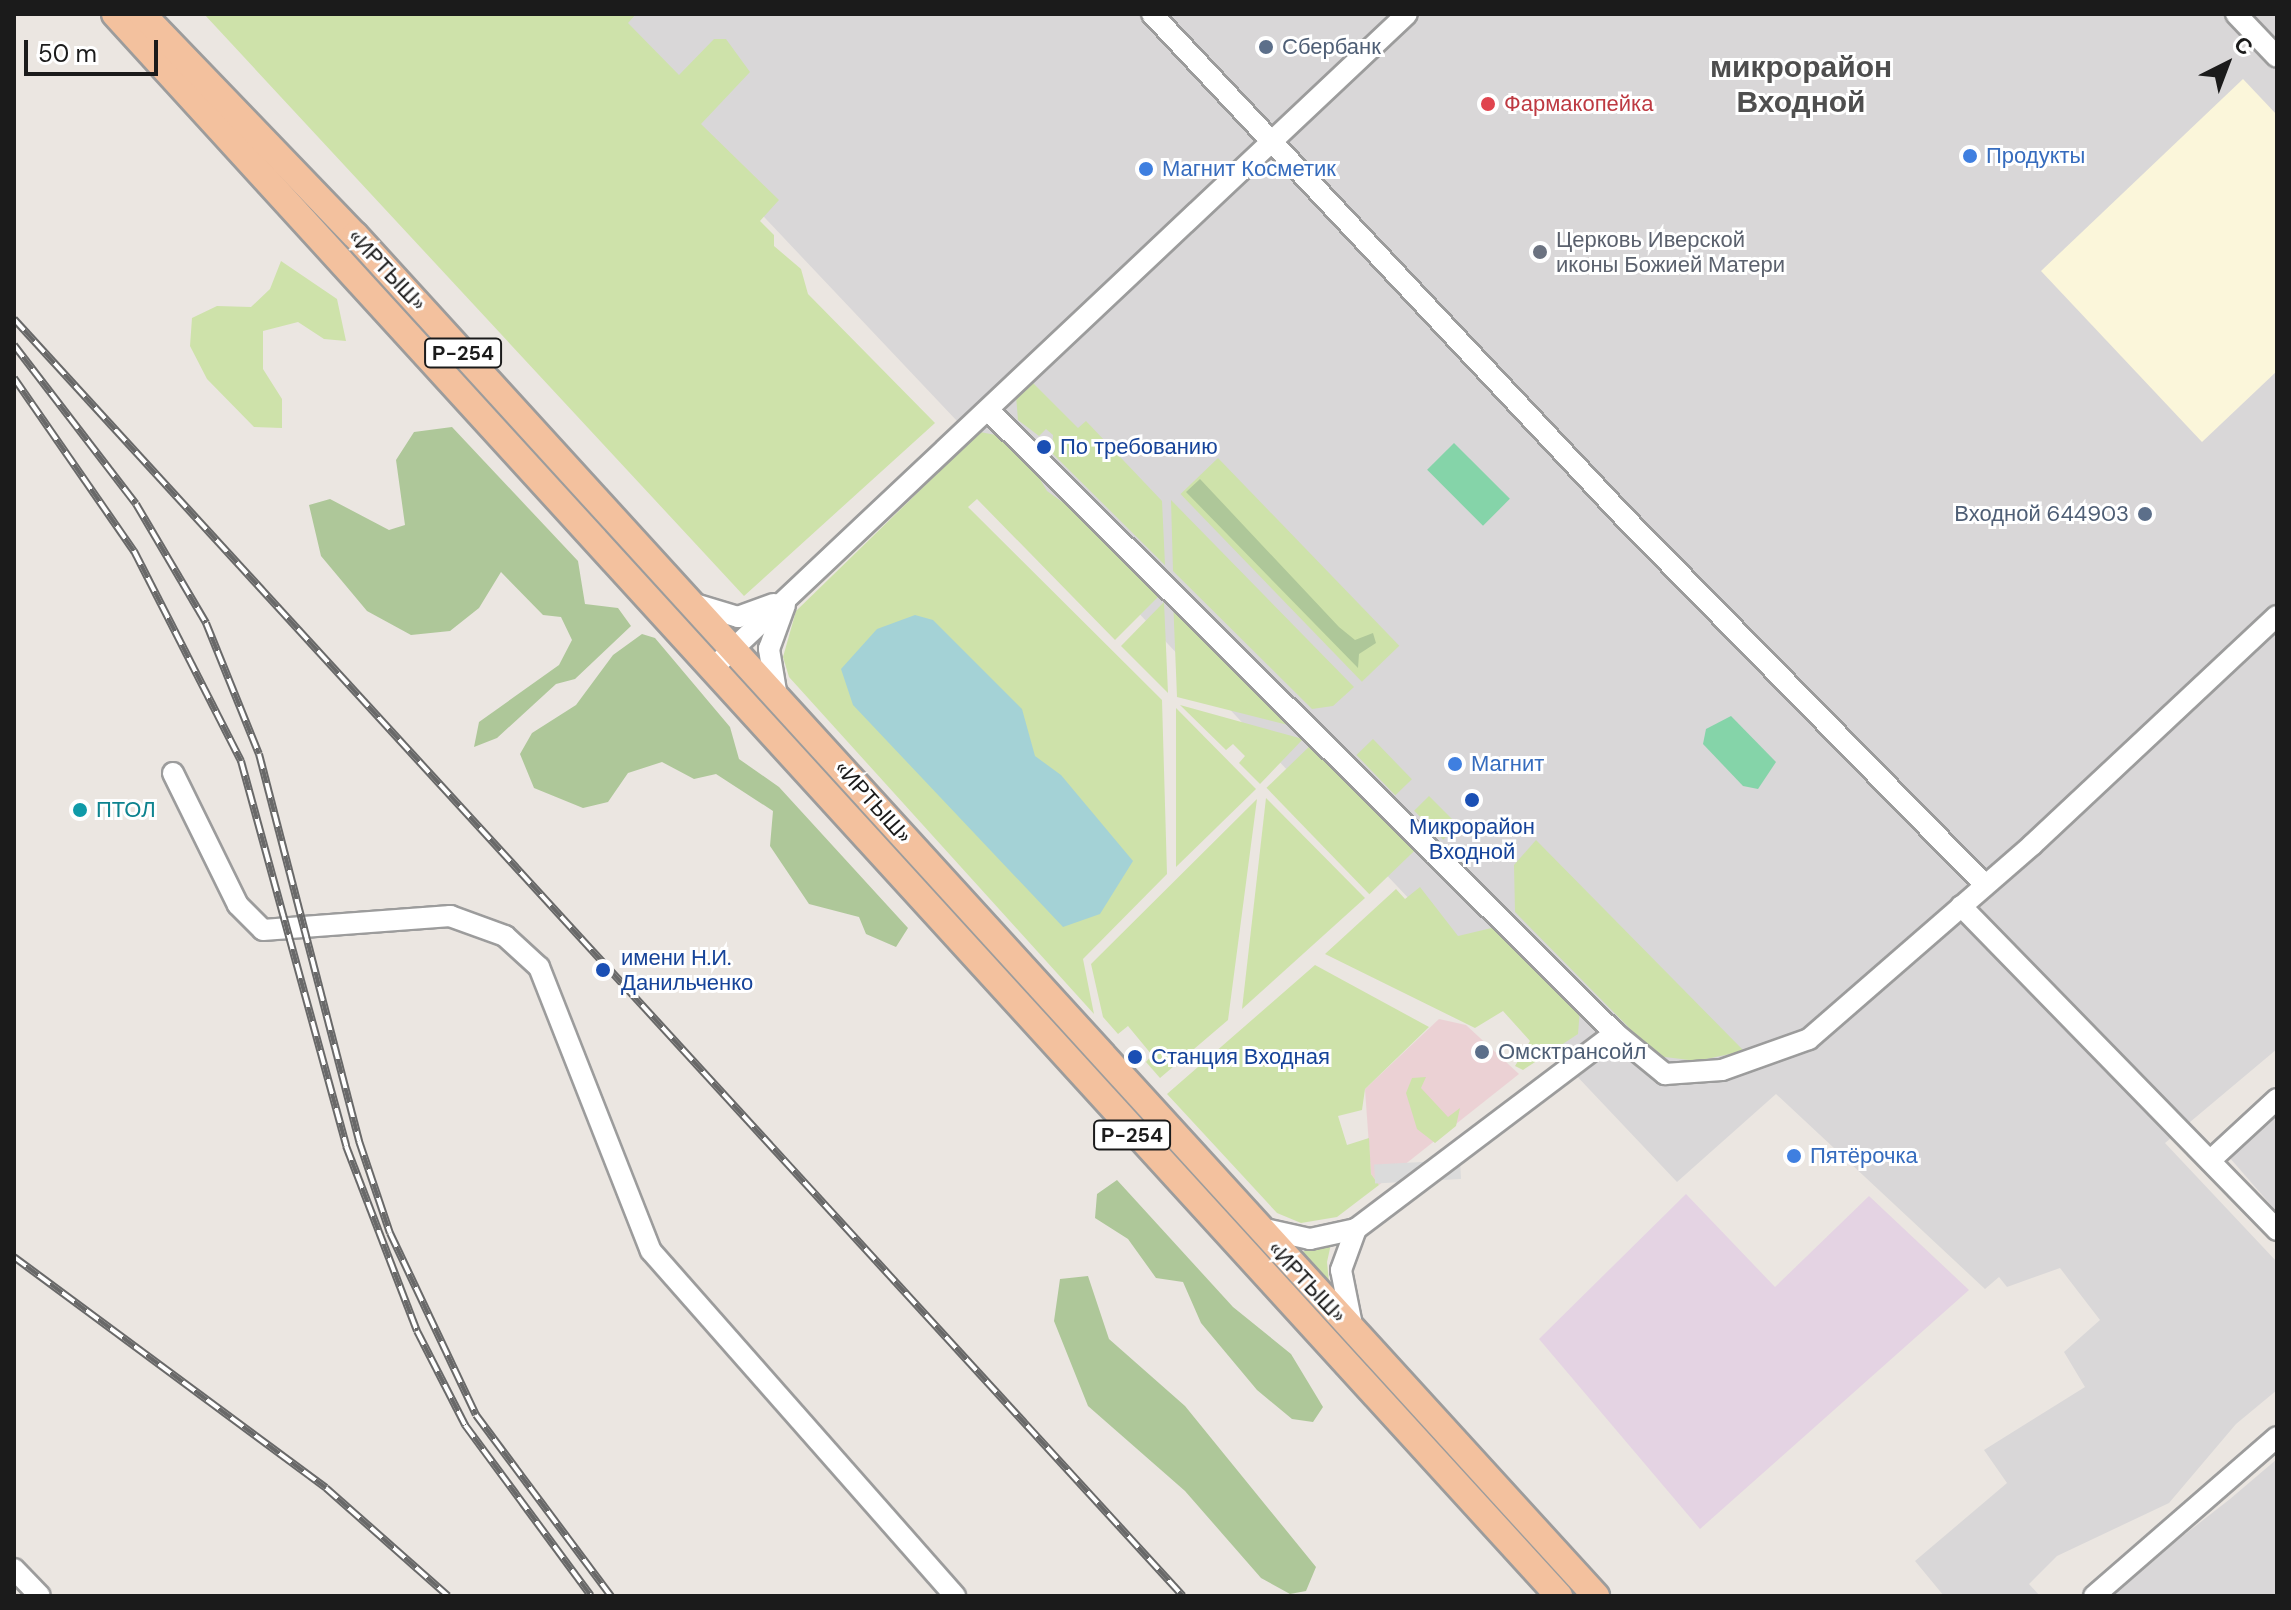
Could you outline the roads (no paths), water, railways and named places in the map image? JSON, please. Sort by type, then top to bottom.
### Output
[{"type":"main road","name":"«ИРТЫШ»","points":[[115,14],[724,657],[1209,1221],[1559,1596]]},
{"type":"main road","name":"«ИРТЫШ»","points":[[142,14],[355,235],[688,601],[724,657],[777,697],[1250,1222],[1596,1596]]},
{"type":"street","points":[[1152,14],[1267,144],[1984,884]]},
{"type":"street","points":[[724,657],[1407,14]]},
{"type":"street","points":[[2236,14],[2277,57]]},
{"type":"street","points":[[988,410],[1615,1033],[1651,1067],[1681,1075],[1786,1051],[1961,906],[2277,616]]},
{"type":"street","points":[[688,601],[738,617],[792,595]]},
{"type":"street","points":[[777,697],[769,649],[792,595]]},
{"type":"street","points":[[173,773],[238,905],[263,930],[450,916],[505,936],[539,967],[651,1251],[955,1596]]},
{"type":"street","points":[[1961,906],[2213,1158],[2277,1230]]},
{"type":"street","points":[[1250,1222],[1285,1239],[1356,1229],[1615,1033]]},
{"type":"street","points":[[2213,1158],[2277,1099]]},
{"type":"street","points":[[1356,1229],[1341,1270],[1344,1305],[1357,1337]]},
{"type":"street","points":[[2094,1596],[2113,1588],[2277,1437]]},
{"type":"street","points":[[14,1569],[40,1596]]},
{"type":"water","points":[[915,615],[933,620],[1022,709],[1035,756],[1061,775],[1133,861],[1100,914],[1063,927],[853,705],[841,669],[877,629]]},
{"type":"railway","points":[[14,319],[1183,1596]]},
{"type":"railway","points":[[14,345],[136,504],[206,623],[259,754],[359,1141],[390,1233],[476,1415],[611,1596]]},
{"type":"railway","points":[[14,378],[134,551],[241,761],[346,1146],[417,1331],[465,1425],[591,1596]]},
{"type":"railway","points":[[14,1257],[326,1488],[448,1596]]},
{"type":"place","name":"Сбербанк","points":[[1266,47]]},
{"type":"place","name":"Фармакопейка","points":[[1488,104]]},
{"type":"place","name":"Продукты","points":[[1970,156]]},
{"type":"place","name":"Магнит Косметик","points":[[1146,169]]},
{"type":"place","name":"Церковь Иверской иконы Божией Матери","points":[[1540,252]]},
{"type":"place","name":"По требованию","points":[[1044,447]]},
{"type":"place","name":"Входной 644903","points":[[2145,514]]},
{"type":"place","name":"Магнит","points":[[1455,764]]},
{"type":"place","name":"Микрорайон Входной","points":[[1472,800]]},
{"type":"place","name":"ПТОЛ","points":[[80,810]]},
{"type":"place","name":"имени Н.И. Данильченко","points":[[603,970]]},
{"type":"place","name":"Омсктрансойл","points":[[1482,1052]]},
{"type":"place","name":"Станция Входная","points":[[1135,1057]]},
{"type":"place","name":"Пятёрочка","points":[[1794,1156]]},
{"type":"district","name":"микрорайон Входной","points":[[1801,84]]}]
